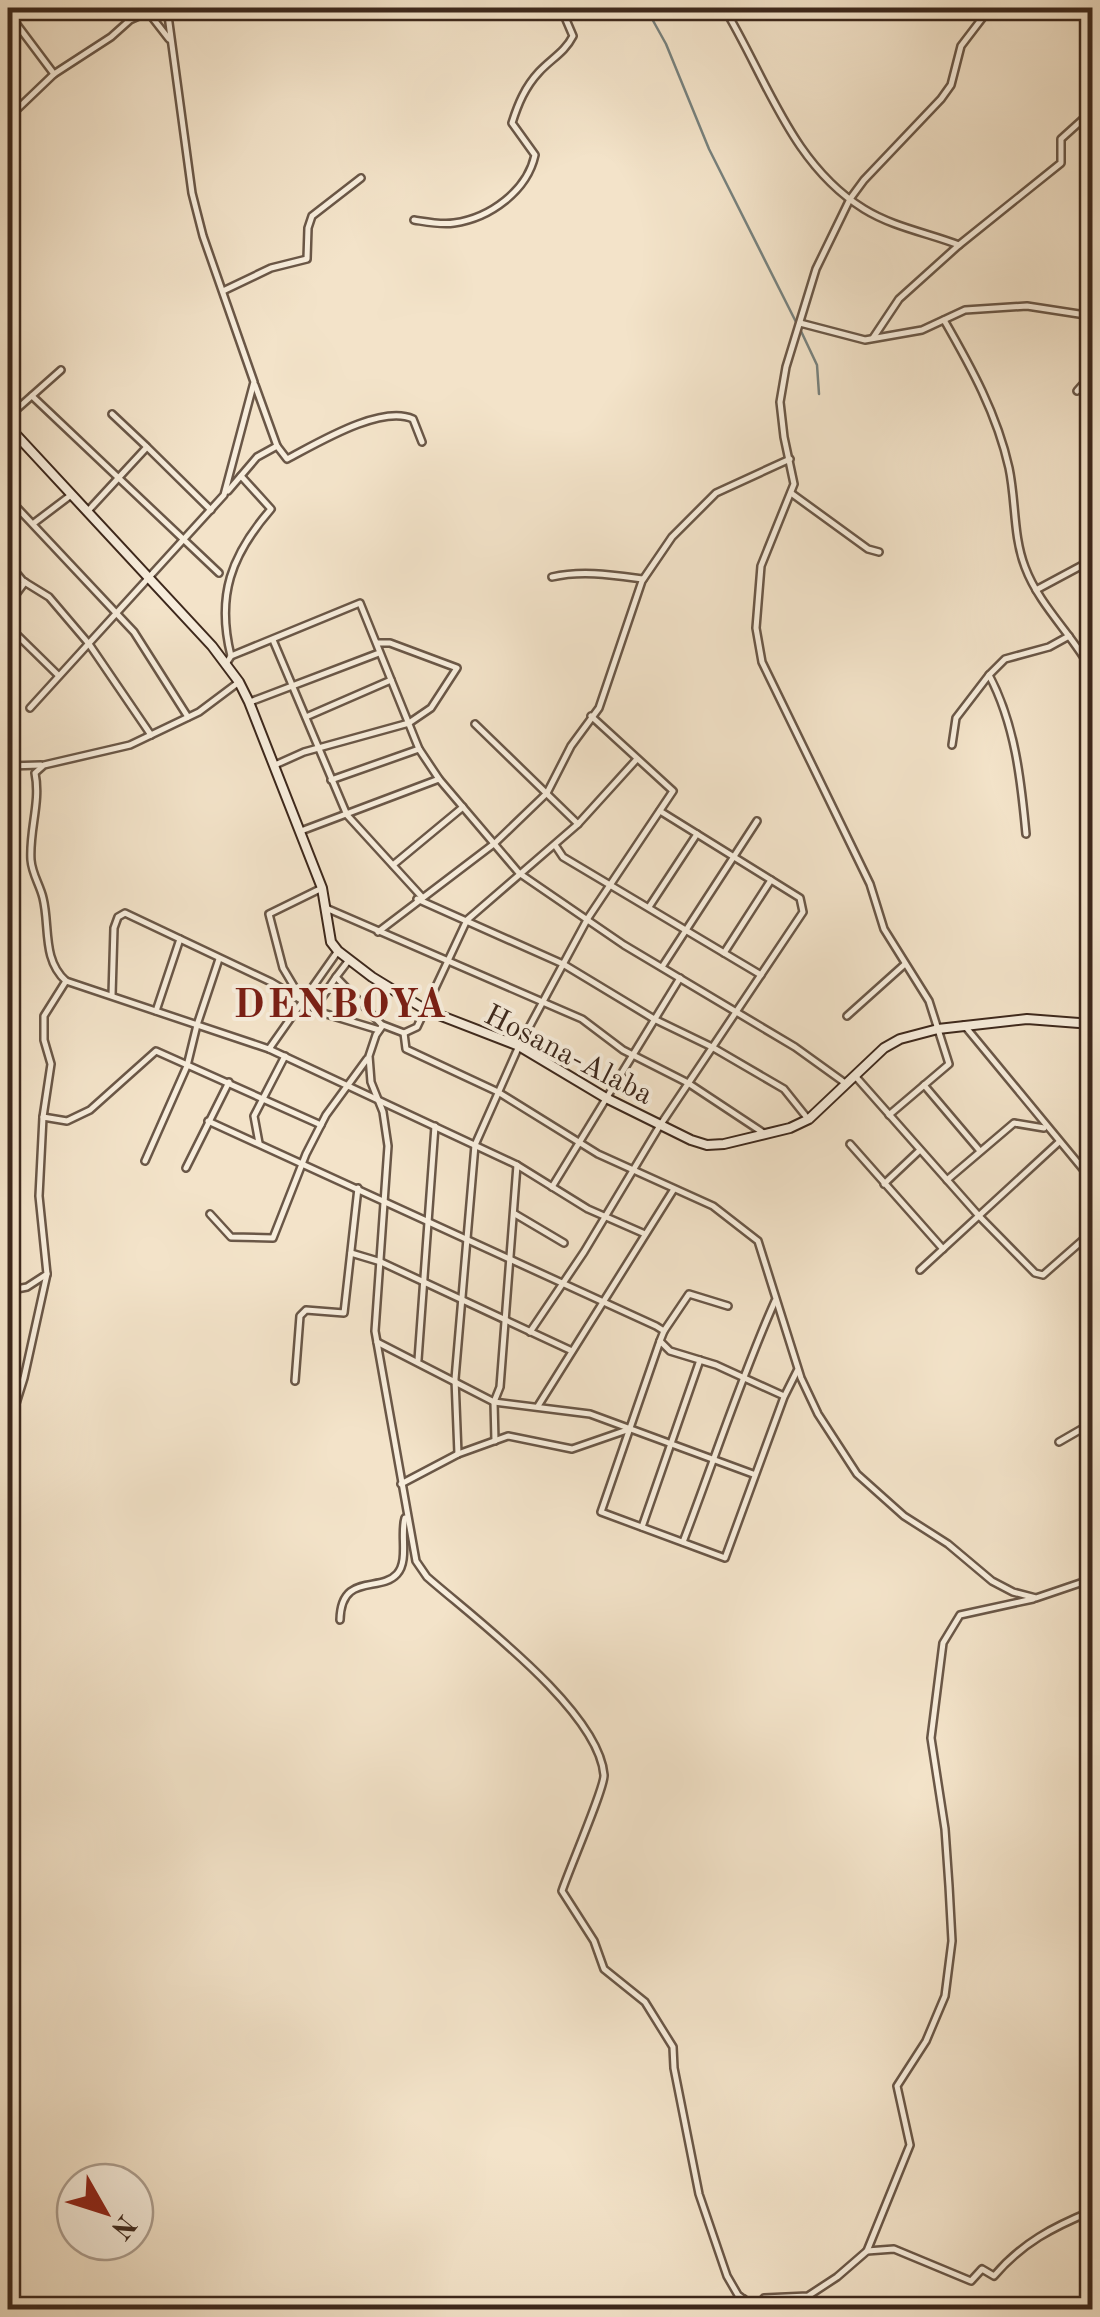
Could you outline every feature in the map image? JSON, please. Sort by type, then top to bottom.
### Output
[{"type":"main road","points":[[8,426],[228,660],[301,831],[322,888],[331,942],[338,951]]},
{"type":"main road","name":"Hosana-Alaba","points":[[338,951],[426,1010],[519,1046],[659,1126],[707,1145],[765,1134],[809,1119],[854,1074],[900,1039],[938,1028],[1028,1019],[1092,1024]]},
{"type":"street","points":[[167,8],[192,193],[234,329],[277,446],[288,459],[354,425],[403,414],[413,419],[422,442]]},
{"type":"street","points":[[414,220],[452,224],[474,217],[496,206],[522,185],[532,170],[535,155],[512,123],[524,91],[567,48],[573,36],[561,8]]},
{"type":"street","points":[[724,8],[804,153],[850,199],[883,218],[959,245]]},
{"type":"street","points":[[889,1114],[949,1064],[929,1001],[884,929],[870,884],[762,662],[756,628],[760,566],[794,484],[780,402],[786,367],[816,269],[850,199],[941,99],[951,85],[962,46],[990,8]]},
{"type":"street","points":[[8,118],[54,74],[112,37],[130,20],[148,12],[171,42]]},
{"type":"street","points":[[16,22],[54,74]]},
{"type":"street","points":[[872,339],[899,299],[1061,163],[1061,138],[1092,111]]},
{"type":"street","points":[[223,291],[271,268],[307,259],[312,216],[361,178]]},
{"type":"street","points":[[800,324],[832,334],[872,339],[922,330],[965,310],[1026,306],[1092,316]]},
{"type":"street","points":[[944,320],[987,399],[1002,436],[1018,540],[1036,590],[1092,671]]},
{"type":"street","points":[[8,417],[61,370]]},
{"type":"street","points":[[1077,391],[1092,374]]},
{"type":"street","points":[[224,495],[254,382]]},
{"type":"street","points":[[32,396],[218,573]]},
{"type":"street","points":[[112,414],[211,510]]},
{"type":"street","points":[[30,708],[257,458],[277,446]]},
{"type":"street","points":[[87,512],[147,447]]},
{"type":"street","points":[[378,932],[495,843],[547,792],[599,708],[643,580],[694,511],[716,493],[790,459]]},
{"type":"street","points":[[241,476],[271,510],[252,530],[224,595],[228,660],[360,604],[419,749],[439,779],[519,873],[624,946],[737,1011],[845,1083]]},
{"type":"street","points":[[792,493],[868,549],[879,552]]},
{"type":"street","points":[[33,524],[71,495]]},
{"type":"street","points":[[8,498],[118,612],[188,717]]},
{"type":"street","points":[[1036,590],[1092,560]]},
{"type":"street","points":[[8,563],[25,582],[49,597],[89,644],[151,735]]},
{"type":"street","points":[[552,578],[608,574],[643,580]]},
{"type":"street","points":[[8,605],[25,582]]},
{"type":"street","points":[[8,626],[58,675]]},
{"type":"street","points":[[952,744],[956,718],[1006,659],[1048,647],[1068,636]]},
{"type":"street","points":[[273,640],[347,815],[419,898],[563,964],[654,1019],[712,1047],[784,1089],[809,1119]]},
{"type":"street","points":[[274,765],[408,723],[432,708],[457,668],[390,642],[378,642]]},
{"type":"street","points":[[249,702],[378,654]]},
{"type":"street","points":[[989,675],[1006,716],[1020,773],[1026,834]]},
{"type":"street","points":[[306,717],[391,680]]},
{"type":"street","points":[[8,766],[44,765],[119,749],[188,717],[240,682]]},
{"type":"street","points":[[458,1454],[456,1379],[475,1145],[519,1046],[588,918],[672,791],[591,716]]},
{"type":"street","points":[[475,724],[578,824]]},
{"type":"street","points":[[331,780],[419,749]]},
{"type":"street","points":[[112,995],[114,928],[118,917],[126,913],[271,982],[314,1008],[404,1034],[417,1027],[467,920],[578,824],[637,759]]},
{"type":"street","points":[[44,765],[35,773],[39,794],[31,859],[43,900],[51,958],[57,973],[66,981],[269,1049],[475,1145],[605,1217],[645,1234]]},
{"type":"street","points":[[301,831],[439,779]]},
{"type":"street","points":[[393,865],[464,807]]},
{"type":"street","points":[[530,1332],[659,1126],[803,912],[800,898],[660,811]]},
{"type":"street","points":[[662,967],[757,821]]},
{"type":"street","points":[[648,908],[698,834]]},
{"type":"street","points":[[555,845],[563,857],[761,976]]},
{"type":"street","points":[[724,953],[771,880]]},
{"type":"street","points":[[302,1001],[283,968],[269,914],[322,888]]},
{"type":"street","points":[[326,908],[582,1020],[632,1055],[688,1083],[765,1134]]},
{"type":"street","points":[[156,1011],[180,939]]},
{"type":"street","points":[[269,1049],[338,951]]},
{"type":"street","points":[[145,1161],[188,1064],[196,1025],[219,959]]},
{"type":"street","points":[[314,1008],[348,960]]},
{"type":"street","points":[[847,1016],[905,964]]},
{"type":"street","points":[[336,978],[381,1028]]},
{"type":"street","points":[[552,1187],[680,978]]},
{"type":"street","points":[[8,1429],[20,1394],[47,1274],[39,1196],[43,1117],[52,1064],[44,1040],[44,1016],[66,981]]},
{"type":"street","points":[[964,1025],[1092,1180]]},
{"type":"street","points":[[210,1214],[230,1238],[273,1238],[321,1124],[369,1056],[381,1028]]},
{"type":"street","points":[[404,1034],[406,1049],[498,1092],[633,1170],[713,1206],[758,1241],[798,1368],[818,1414],[857,1474],[904,1516],[948,1544],[992,1581],[1036,1598]]},
{"type":"street","points":[[43,1117],[67,1120],[90,1110],[156,1051],[321,1124]]},
{"type":"street","points":[[259,1144],[254,1116],[284,1056]]},
{"type":"street","points":[[369,1056],[371,1082],[383,1112],[388,1146],[374,1331],[416,1561],[427,1577],[571,1708],[598,1753],[604,1778],[562,1891],[594,1941],[604,1969],[646,2002],[673,2047],[699,2194],[727,2276],[757,2309],[764,2298],[808,2296],[837,2278],[867,2251],[910,2146],[897,2086],[926,2041],[945,1996],[952,1941],[945,1828],[931,1738],[943,1643],[960,1615],[1036,1598],[1092,1579]]},
{"type":"street","points":[[854,1074],[979,1216],[1035,1273],[1043,1275],[1092,1232]]},
{"type":"street","points":[[186,1168],[229,1082]]},
{"type":"street","points":[[924,1086],[980,1152]]},
{"type":"street","points":[[208,1121],[664,1331]]},
{"type":"street","points":[[947,1180],[1014,1123],[1047,1129]]},
{"type":"street","points":[[418,1360],[435,1126]]},
{"type":"street","points":[[920,1270],[1059,1142]]},
{"type":"street","points":[[850,1144],[943,1249]]},
{"type":"street","points":[[884,1184],[920,1150]]},
{"type":"street","points":[[495,1441],[494,1402],[500,1387],[517,1166]]},
{"type":"street","points":[[296,1381],[300,1316],[306,1310],[344,1313],[358,1188]]},
{"type":"street","points":[[537,1407],[674,1188]]},
{"type":"street","points":[[514,1214],[564,1243]]},
{"type":"street","points":[[351,1253],[381,1262],[572,1351]]},
{"type":"street","points":[[8,1287],[26,1287],[47,1274]]},
{"type":"street","points":[[728,1306],[689,1294],[664,1331],[600,1512],[725,1558],[754,1474],[798,1368]]},
{"type":"street","points":[[683,1542],[742,1375],[776,1298]]},
{"type":"street","points":[[660,1341],[670,1351],[742,1375],[784,1396]]},
{"type":"street","points":[[376,1342],[456,1379],[494,1402],[590,1414],[754,1474]]},
{"type":"street","points":[[642,1527],[700,1360]]},
{"type":"street","points":[[1059,1442],[1092,1423]]},
{"type":"street","points":[[401,1484],[458,1454],[508,1436],[572,1449],[630,1429]]},
{"type":"street","points":[[340,1620],[342,1601],[350,1592],[393,1578],[400,1571],[406,1515]]},
{"type":"street","points":[[867,2251],[894,2249],[971,2280],[982,2269],[994,2276],[1021,2248],[1044,2232],[1092,2211]]},
{"type":"street","points":[[736,2310],[744,2299]]},
{"type":"waterway","points":[[646,8],[666,44],[709,149],[796,322]]},
{"type":"waterway","points":[[800,329],[817,365],[819,394]]},
{"type":"district","name":"DENBOYA","points":[[341,1003]]}]
